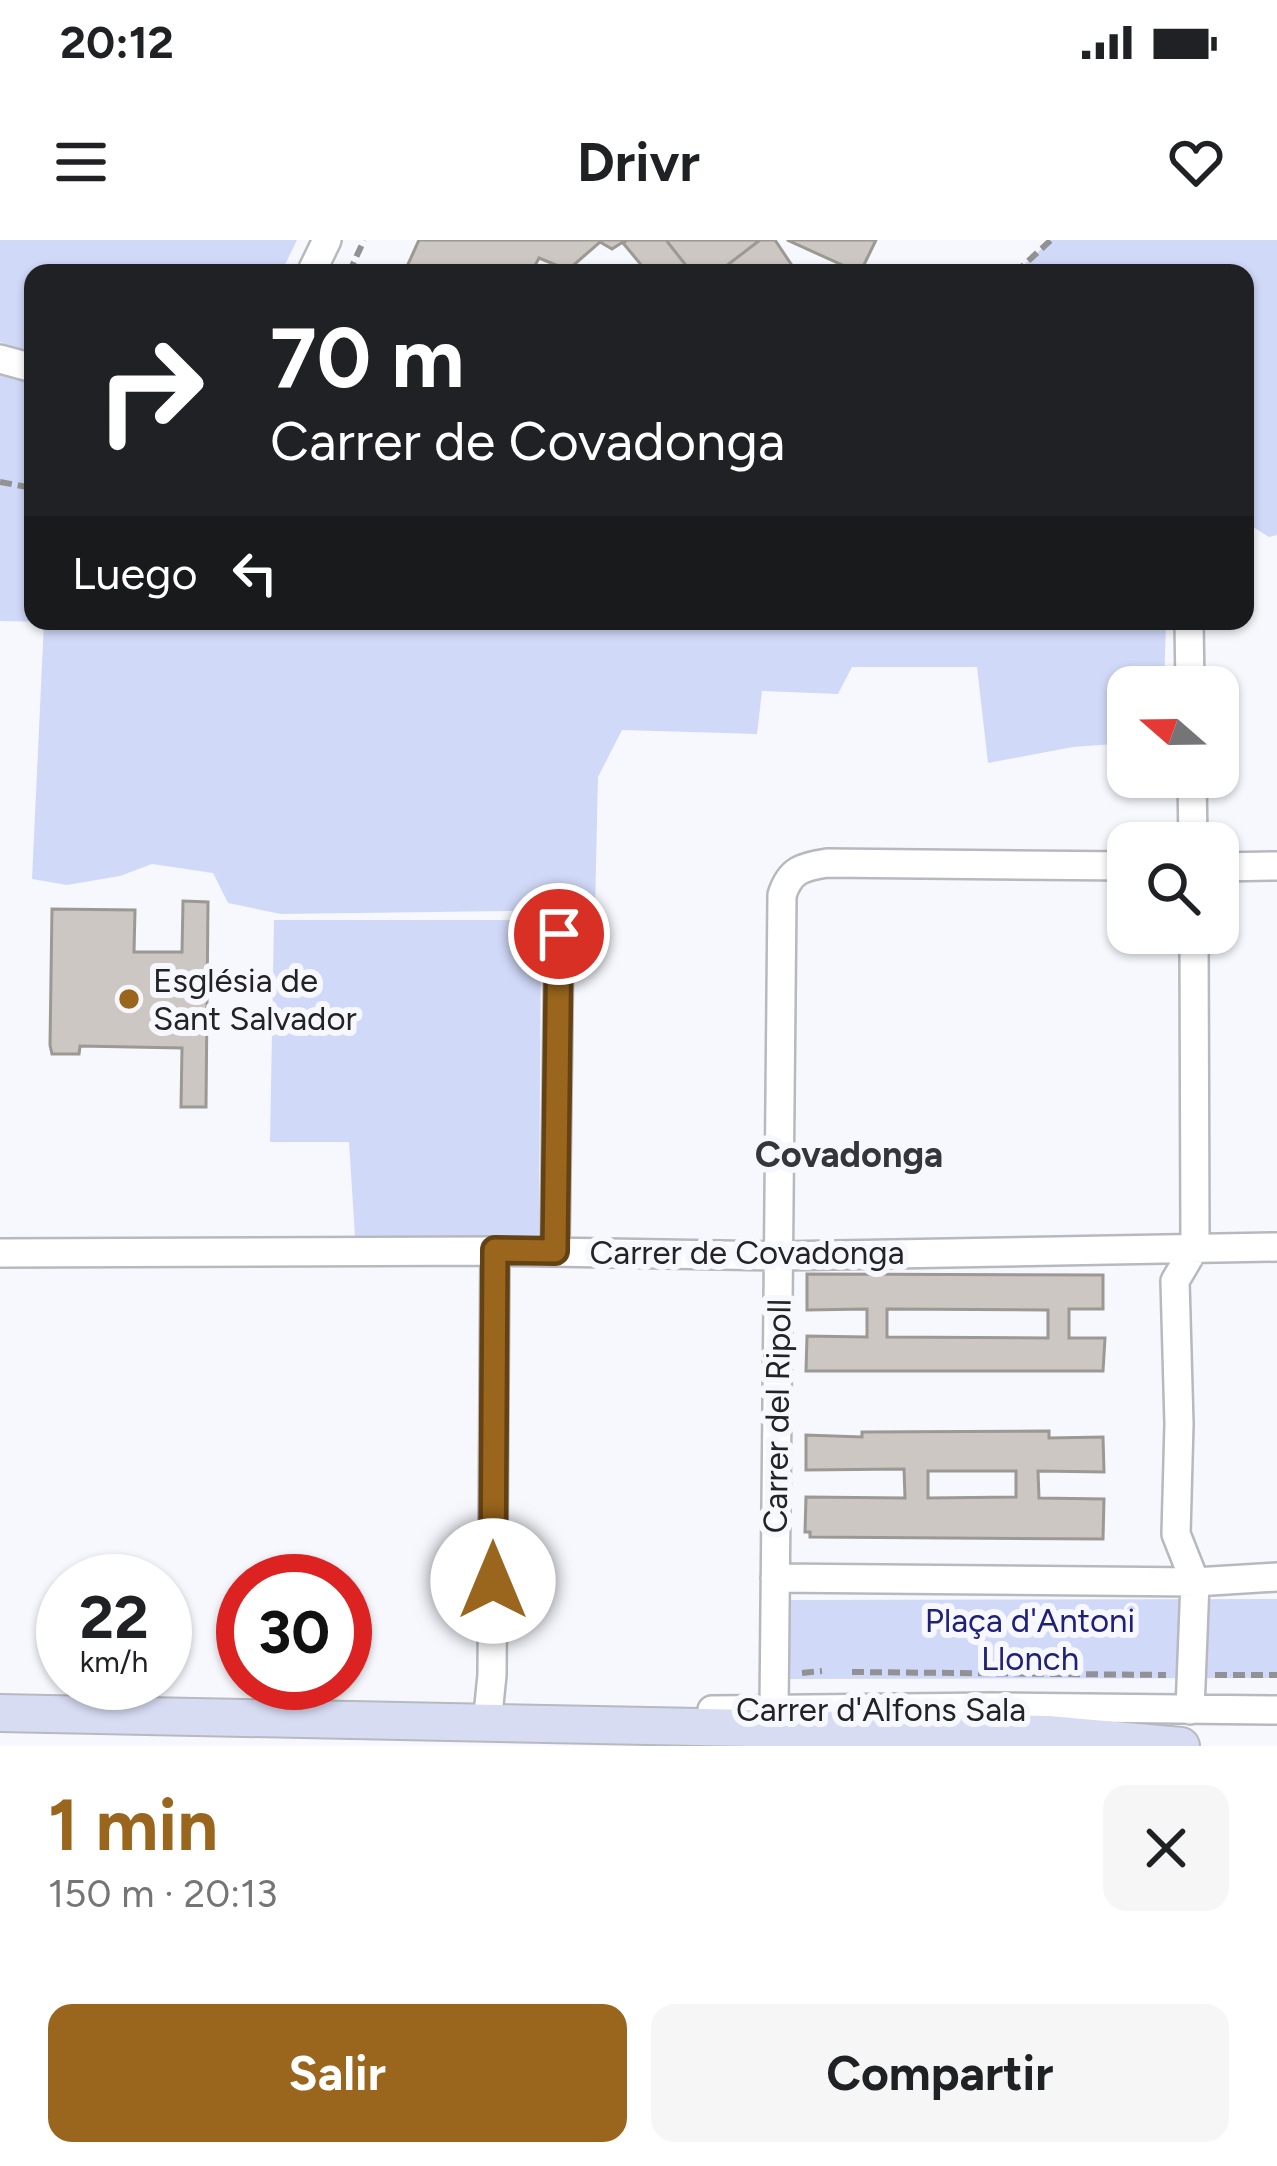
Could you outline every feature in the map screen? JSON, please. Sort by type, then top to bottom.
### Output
[{"type":"street","points":[[1189,630],[1190,666]]},
{"type":"street","name":"Carrer del Ripoll","points":[[773,1710],[782,895],[788,878],[801,867],[827,863],[1107,866]]},
{"type":"street","points":[[1239,867],[1277,866]]},
{"type":"street","points":[[555,1251],[559,934]]},
{"type":"street","points":[[0,1713],[1048,1734],[1186,1728],[1195,1582],[1177,1534],[1175,1280],[1196,1247],[1194,954]]},
{"type":"street","name":"Carrer de Covadonga","points":[[0,1253],[495,1250],[779,1256],[1277,1247]]},
{"type":"street","points":[[487,1724],[492,1676],[495,1250]]},
{"type":"street","points":[[775,1579],[1195,1582],[1277,1577]]},
{"type":"street","name":"Carrer d'Alfons Sala","points":[[487,1724],[579,1711],[1013,1707],[1186,1728],[1277,1710]]},
{"type":"path","points":[[1026,264],[1051,240]]},
{"type":"path","points":[[802,1673],[823,1672]]},
{"type":"path","points":[[852,1672],[1277,1676]]},
{"type":"green space","points":[[0,240],[297,240],[285,264],[24,264],[24,349],[0,342]]},
{"type":"green space","points":[[1051,240],[1277,240],[1277,535],[1269,537],[1254,528],[1254,264],[1025,264]]},
{"type":"green space","points":[[0,372],[24,380],[24,622],[0,621]]},
{"type":"green space","points":[[44,630],[1166,630],[1165,666],[1107,666],[1107,745],[988,763],[977,667],[852,667],[838,694],[762,691],[757,734],[622,730],[598,777],[595,910],[281,914],[228,903],[213,873],[152,864],[120,876],[67,885],[32,879]]},
{"type":"green space","points":[[274,920],[541,920],[539,1236],[355,1237],[349,1142],[270,1142]]},
{"type":"green space","name":"Plaça d'Antoni Llonch","points":[[1277,1599],[1277,1678],[783,1679],[784,1600]]},
{"type":"building","points":[[419,240],[626,240],[612,249],[600,242],[575,264],[539,258],[536,264],[408,264]]},
{"type":"building","points":[[666,240],[685,264],[640,264],[623,243]]},
{"type":"building","points":[[666,240],[760,240],[729,264],[685,264]]},
{"type":"building","points":[[760,240],[775,240],[791,264],[729,264]]},
{"type":"building","points":[[787,240],[876,240],[864,264],[840,264]]},
{"type":"building","name":"Església de Sant Salvador","points":[[183,901],[208,902],[206,1107],[181,1107],[182,1048],[80,1046],[79,1054],[52,1054],[50,1045],[52,909],[135,910],[134,952],[182,952]]},
{"type":"building","points":[[807,1274],[1103,1275],[1103,1309],[1069,1309],[1069,1338],[1105,1338],[1103,1371],[806,1371],[807,1336],[867,1337],[867,1309],[807,1310]],"holes":[[[887,1309],[1048,1310],[1048,1338],[887,1337]]]},
{"type":"building","points":[[1049,1431],[1049,1438],[1103,1437],[1104,1472],[1038,1471],[1039,1498],[1104,1499],[1103,1539],[810,1537],[805,1532],[806,1497],[905,1498],[904,1469],[806,1470],[806,1435],[862,1437],[862,1432]],"holes":[[[928,1471],[1016,1471],[1016,1497],[928,1498]]]},
{"type":"place","name":"Església de Sant Salvador","points":[[129,999]]},
{"type":"district","name":"Covadonga","points":[[849,1154]]},
{"type":"route","points":[[493,1581],[495,1250],[555,1251],[559,934]]}]
